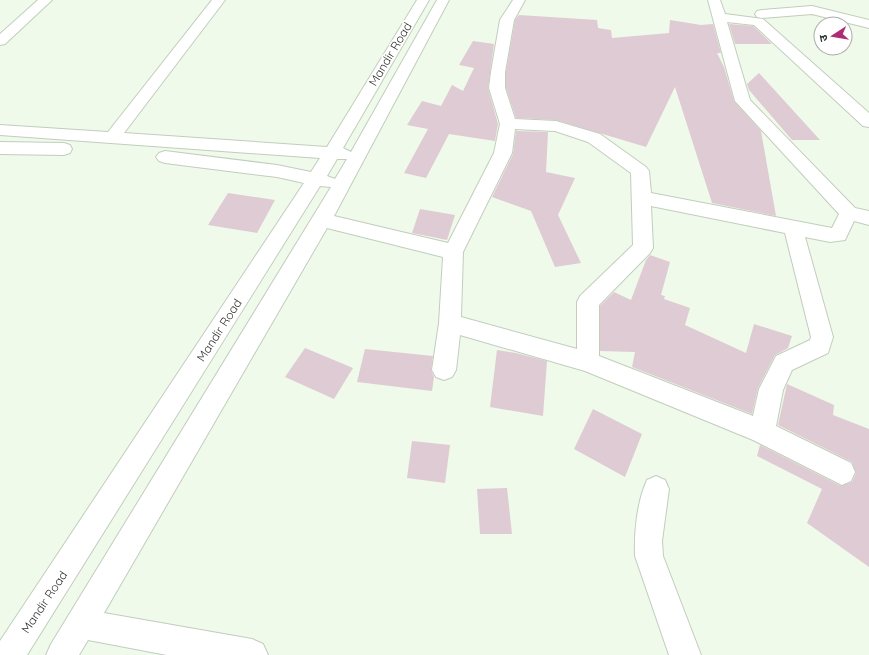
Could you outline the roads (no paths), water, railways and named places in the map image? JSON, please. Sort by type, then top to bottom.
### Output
[{"type":"street","points":[[0,41],[46,0]]},
{"type":"street","points":[[112,138],[219,0]]},
{"type":"street","name":"Mandir Road","points":[[62,655],[322,220],[357,156],[416,30],[423,0]]},
{"type":"street","name":"Mandir Road","points":[[9,655],[316,179],[331,153],[416,30],[443,0]]},
{"type":"street","points":[[444,370],[450,323],[453,252],[503,154],[508,124],[498,88],[498,72],[507,20],[518,0]]},
{"type":"street","points":[[714,0],[743,101],[849,213],[869,218]]},
{"type":"street","points":[[760,18],[766,0]]},
{"type":"street","points":[[719,17],[760,18],[812,10],[869,11]]},
{"type":"street","points":[[812,10],[869,24]]},
{"type":"street","points":[[760,18],[869,122]]},
{"type":"street","points":[[508,124],[556,126],[594,138],[640,171],[643,248],[588,302],[588,362]]},
{"type":"street","points":[[0,130],[357,156]]},
{"type":"street","points":[[0,148],[80,150],[196,160],[277,171],[341,184]]},
{"type":"street","points":[[642,198],[830,235],[838,235],[849,213]]},
{"type":"street","points":[[322,220],[453,252]]},
{"type":"street","points":[[762,432],[771,389],[784,362],[820,346],[822,337],[793,228]]},
{"type":"street","points":[[450,323],[588,362],[762,432],[842,472]]},
{"type":"street","points":[[656,490],[648,541],[649,556],[685,655]]},
{"type":"street","points":[[81,624],[252,655]]}]
